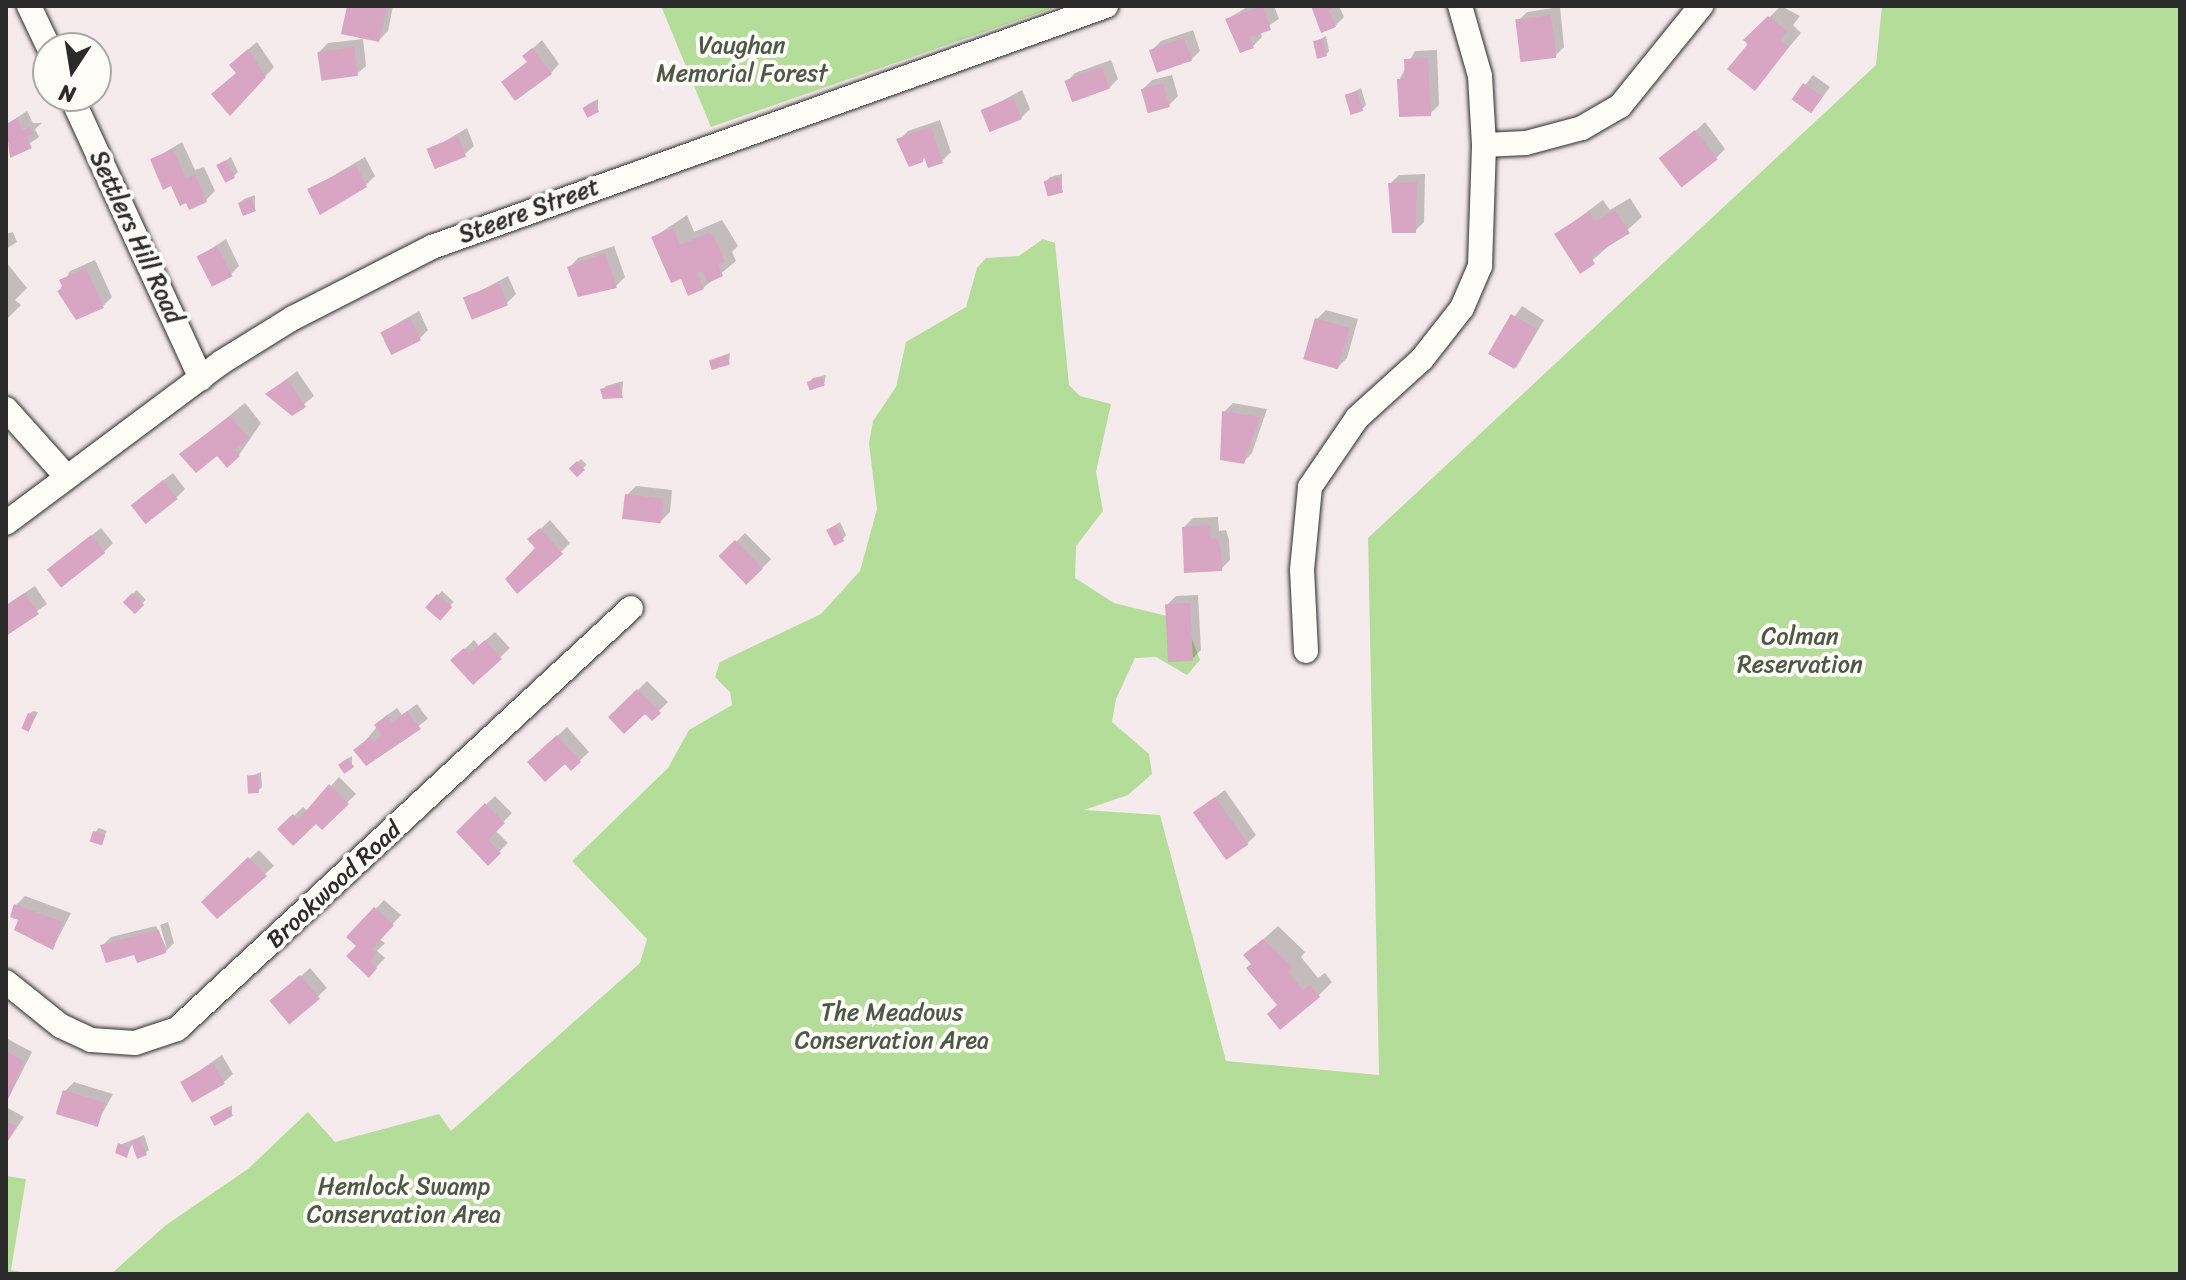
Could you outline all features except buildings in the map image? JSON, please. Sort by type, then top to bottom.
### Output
[{"type":"street","name":"Steere Street","points":[[6,523],[201,379],[293,318],[432,247],[1106,6]]},
{"type":"street","points":[[1306,651],[1302,570],[1310,487],[1357,418],[1422,359],[1462,308],[1480,266],[1484,145],[1480,76],[1460,6]]},
{"type":"street","points":[[1484,145],[1526,143],[1582,128],[1620,106],[1701,6]]},
{"type":"street","points":[[32,7],[42,32]]},
{"type":"street","name":"Settlers Hill Road","points":[[78,112],[201,379]]},
{"type":"street","points":[[6,409],[66,476]]},
{"type":"street","name":"Brookwood Road","points":[[6,982],[61,1026],[91,1040],[135,1043],[177,1029],[631,608]]},
{"type":"green space","name":"Vaughan Memorial Forest","points":[[661,6],[1059,6],[711,127]]},
{"type":"green space","points":[[1882,6],[2180,6],[2180,1274],[111,1274],[166,1225],[248,1169],[308,1112],[335,1142],[439,1114],[451,1131],[640,963],[647,939],[572,861],[668,768],[689,730],[732,705],[730,692],[715,677],[720,662],[821,614],[860,571],[877,509],[869,443],[873,421],[896,387],[906,342],[966,307],[977,268],[986,258],[1019,256],[1043,239],[1055,243],[1069,385],[1080,396],[1111,404],[1096,472],[1103,511],[1076,546],[1075,578],[1114,603],[1167,616],[1192,639],[1200,660],[1187,675],[1156,657],[1135,658],[1116,699],[1112,722],[1149,754],[1152,774],[1128,795],[1084,810],[1160,815],[1226,1061],[1379,1075],[1368,538],[1876,65]]},
{"type":"green space","points":[[6,1176],[26,1179],[11,1270],[32,1274],[6,1274]]},
{"type":"park label","name":"Colman Reservation","points":[[1800,651]]},
{"type":"park label","name":"The Meadows Conservation Area","points":[[892,1027]]},
{"type":"park label","name":"Hemlock Swamp Conservation Area","points":[[404,1201]]}]
